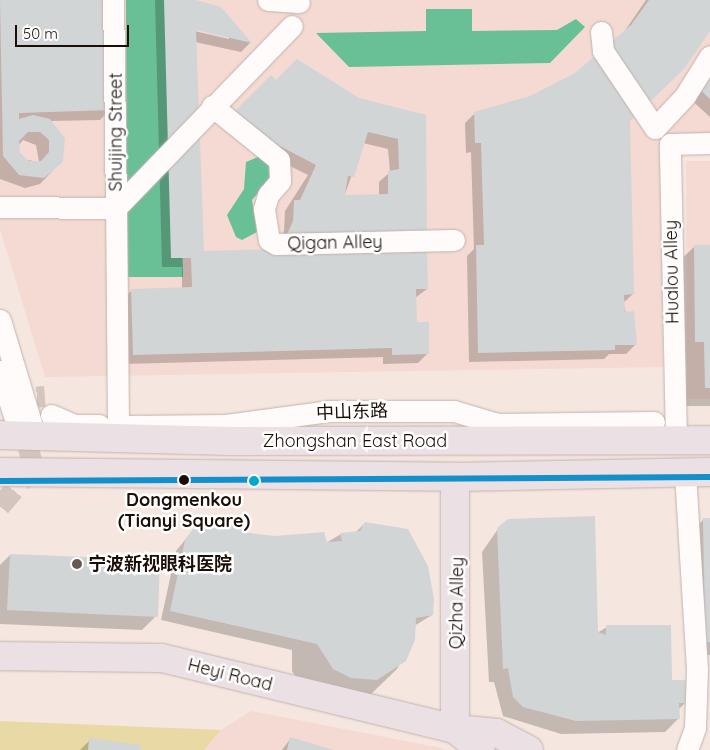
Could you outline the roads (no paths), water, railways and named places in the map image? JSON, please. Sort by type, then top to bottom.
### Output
[{"type":"main road","name":"Zhongshan East Road","points":[[18,436],[230,441],[710,440]]},
{"type":"main road","name":"Zhongshan East Road","points":[[0,472],[455,477],[697,472]]},
{"type":"main road","name":"Qizha Alley","points":[[455,477],[455,729]]},
{"type":"main road","name":"Heyi Road","points":[[0,656],[162,658],[455,729],[497,733],[529,750]]},
{"type":"main road","name":"Heyi Road","points":[[455,729],[481,750]]},
{"type":"street","name":"Shuijing Street","points":[[0,207],[116,208],[113,0]]},
{"type":"street","points":[[268,0],[299,2]]},
{"type":"street","points":[[118,426],[116,208],[212,106],[292,26]]},
{"type":"street","points":[[601,32],[604,51],[656,128],[685,96],[710,56]]},
{"type":"street","name":"Qigan Alley","points":[[212,106],[279,160],[280,181],[268,195],[264,209],[269,240],[276,244],[454,240]]},
{"type":"street","name":"Hualou Alley","points":[[676,440],[670,144],[710,143]]},
{"type":"street","points":[[0,320],[18,436]]},
{"type":"street","points":[[0,371],[18,436]]},
{"type":"street","name":"中山东路","points":[[51,415],[75,425],[118,426],[226,424],[330,411],[454,411],[498,424],[654,422]]},
{"type":"street","points":[[687,750],[695,728],[703,657],[697,472]]},
{"type":"tunnel","points":[[5,399],[45,396]]},
{"type":"tunnel","points":[[0,506],[33,467],[23,423]]},
{"type":"place","name":"Dongmenkou (Tianyi Square)","points":[[184,480]]},
{"type":"place","name":"宁波新视眼科医院","points":[[77,564]]}]
